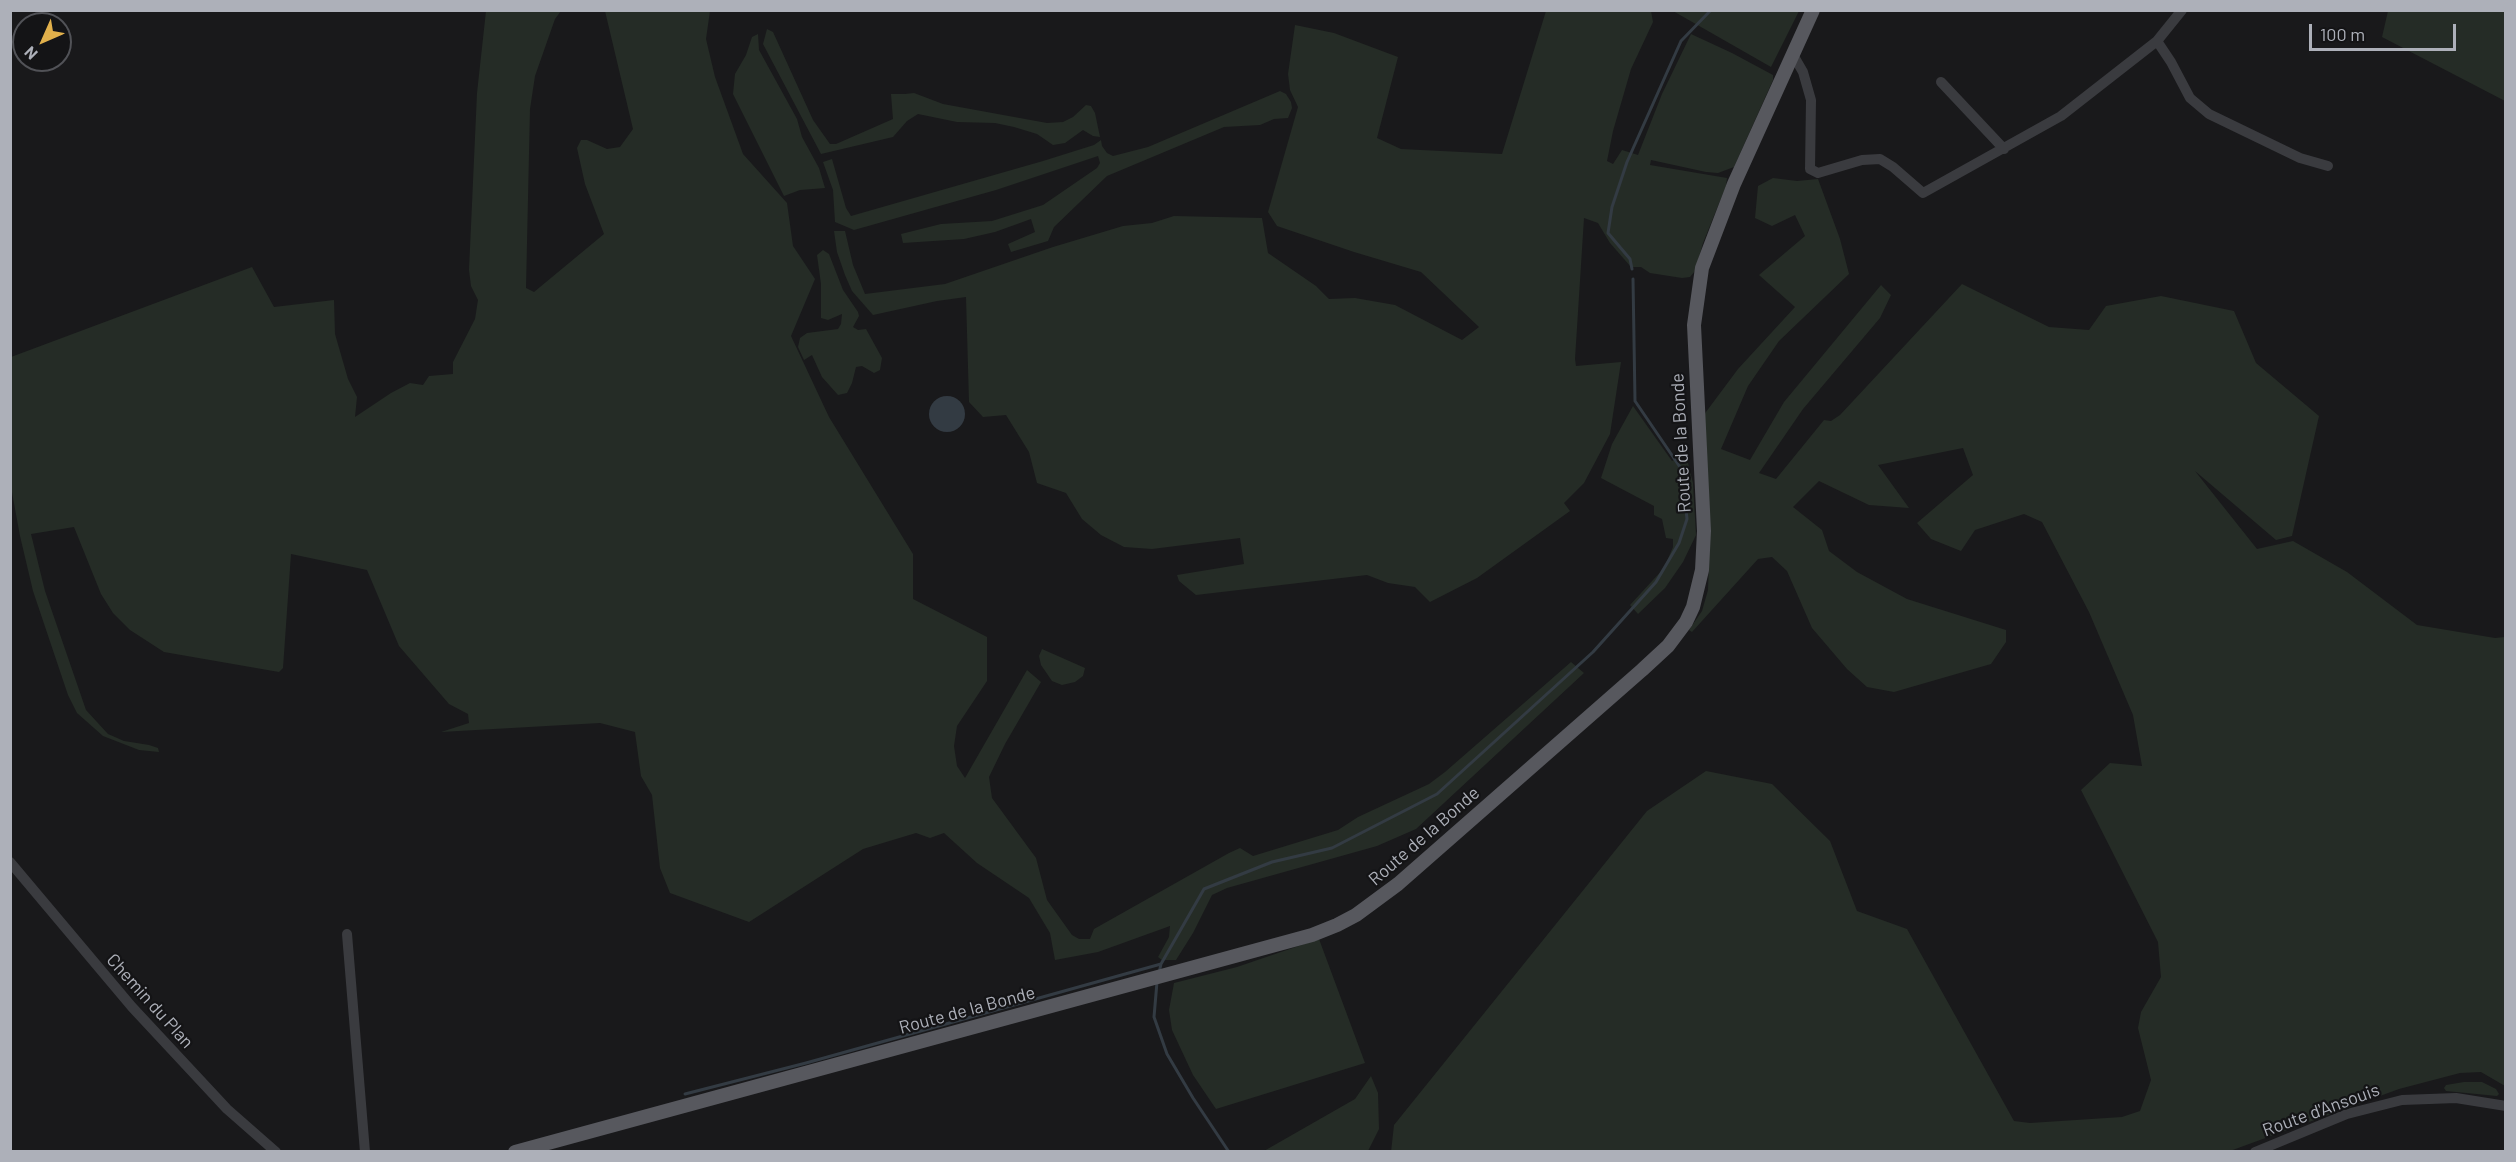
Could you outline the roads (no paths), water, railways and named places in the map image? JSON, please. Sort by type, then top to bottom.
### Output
[{"type":"main road","name":"Route de la Bonde","points":[[515,1152],[1312,934],[1356,915],[1433,854],[1642,670],[1679,632],[1694,607],[1702,570],[1704,531],[1694,325],[1698,283],[1713,234],[1792,52],[1813,10]]},
{"type":"street","points":[[1792,52],[1803,72],[1810,100],[1810,169],[1818,173],[1862,160],[1880,159],[1893,166],[1923,193],[2061,116],[2157,42],[2182,10]]},
{"type":"street","points":[[2157,42],[2171,62],[2190,98],[2209,114],[2300,158],[2328,166]]},
{"type":"street","points":[[1941,82],[2004,149]]},
{"type":"street","name":"Chemin du Plan","points":[[10,862],[132,1007],[227,1109],[276,1152]]},
{"type":"street","points":[[347,934],[365,1152]]},
{"type":"street","name":"Route d'Ansouis","points":[[2255,1152],[2347,1114],[2402,1100],[2456,1098],[2505,1106]]},
{"type":"waterway","points":[[1632,269],[1630,259],[1608,233],[1612,207],[1627,162],[1681,41],[1711,10]]},
{"type":"waterway","points":[[1159,973],[1161,964],[1204,889],[1272,862],[1332,848],[1437,794],[1593,652],[1656,582],[1679,543],[1687,519],[1682,470],[1635,401],[1633,279]]},
{"type":"waterway","points":[[685,1094],[806,1063],[1161,964]]},
{"type":"waterway","points":[[1157,982],[1154,1017],[1167,1054],[1229,1152]]}]
